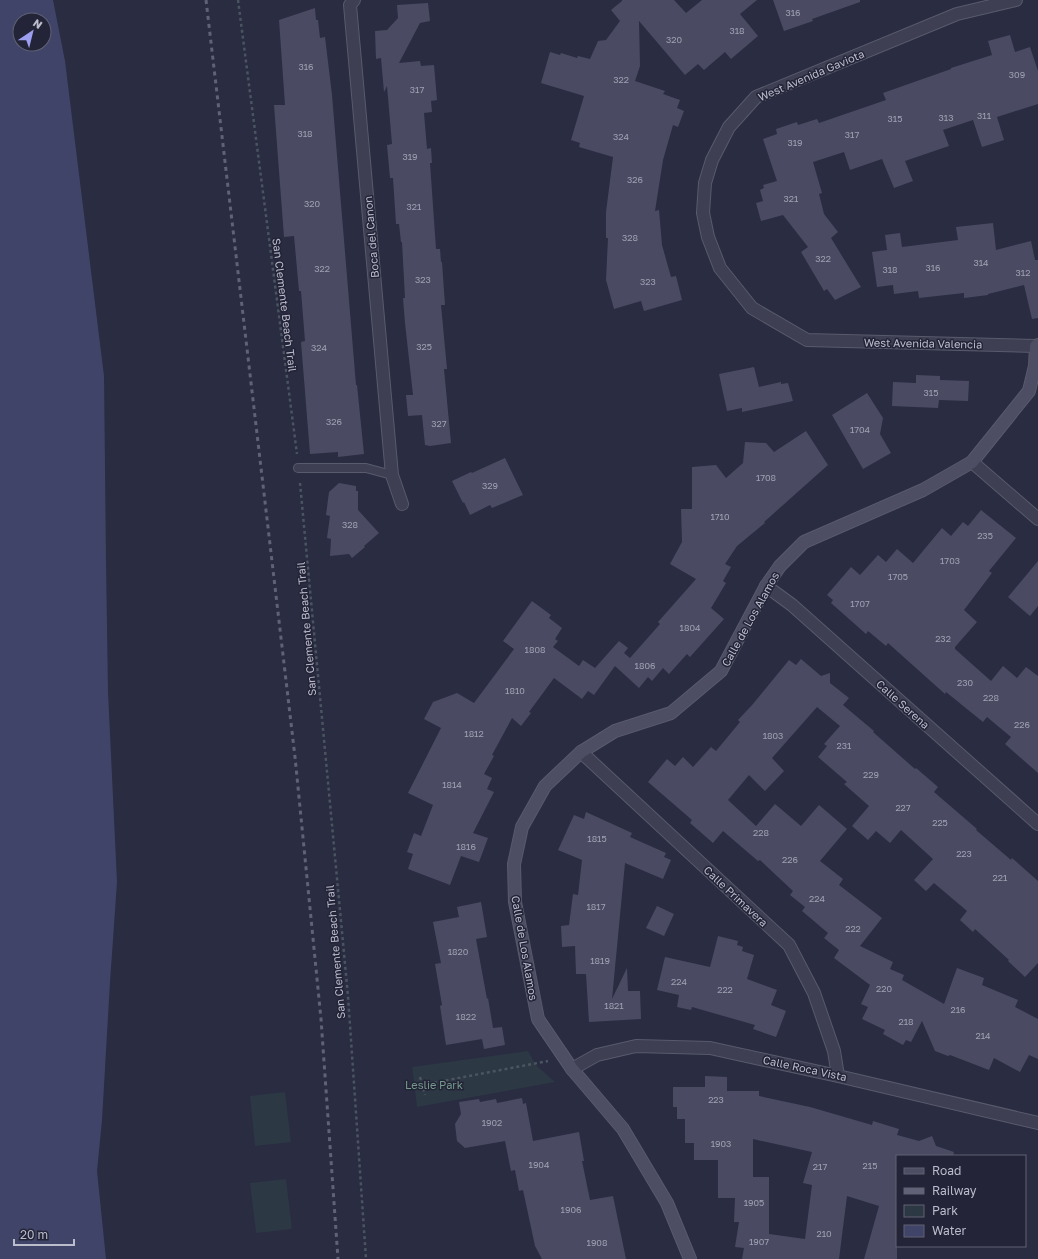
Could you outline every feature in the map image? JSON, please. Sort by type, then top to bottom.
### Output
[{"type":"street","name":"Boca del Canon","points":[[354,0],[350,5],[392,475],[402,504]]},
{"type":"street","name":"West Avenida Gaviota","points":[[807,340],[752,308],[720,268],[708,237],[703,213],[705,183],[712,160],[729,127],[756,97],[957,14],[1016,0]]},
{"type":"street","name":"West Avenida Valencia","points":[[807,340],[1037,345]]},
{"type":"street","name":"Calle de Los Alamos","points":[[690,1259],[666,1203],[623,1129],[572,1069],[538,1020],[515,902],[514,864],[522,827],[545,786],[580,752],[615,731],[671,713],[722,671],[766,586],[780,566],[804,542],[923,490],[972,462],[1029,391],[1035,366],[1037,345]]},
{"type":"street","points":[[972,462],[1038,519]]},
{"type":"street","name":"Calle Serena","points":[[766,586],[792,606],[1038,824]]},
{"type":"street","name":"Calle Primavera","points":[[580,752],[789,945],[814,993],[834,1050],[838,1076]]},
{"type":"street","name":"Calle Roca Vista","points":[[572,1069],[597,1055],[636,1046],[710,1048],[838,1076],[1038,1123]]},
{"type":"lane","points":[[298,468],[366,468],[392,475]]},
{"type":"path","name":"San Clemente Beach Trail","points":[[238,0],[298,468],[348,996],[366,1259]]},
{"type":"path","points":[[422,1085],[564,1058]]},
{"type":"path","points":[[420,1077],[424,1095]]},
{"type":"green space","name":"Leslie Park","points":[[528,1051],[535,1064],[555,1082],[417,1107],[412,1067]]},
{"type":"green space","points":[[285,1092],[291,1142],[255,1146],[250,1096]]},
{"type":"green space","points":[[286,1179],[292,1229],[256,1233],[250,1183]]},
{"type":"water","points":[[0,0],[53,0],[65,61],[104,376],[108,692],[117,882],[102,1120],[97,1171],[106,1259],[0,1259]]},
{"type":"building","points":[[622,0],[674,0],[686,13],[702,0],[757,0],[740,14],[758,36],[731,59],[725,52],[704,70],[698,64],[685,75],[639,21],[640,66],[635,81],[665,91],[663,94],[680,100],[677,108],[684,111],[678,127],[673,125],[663,160],[655,211],[659,210],[662,245],[671,277],[676,276],[682,300],[644,311],[641,301],[614,309],[606,280],[608,238],[606,238],[606,212],[613,157],[579,147],[580,143],[571,140],[584,96],[541,83],[550,52],[560,55],[561,53],[577,58],[578,56],[590,59],[598,41],[606,40],[620,21],[611,10]]},
{"type":"building","points":[[773,0],[860,0],[860,2],[812,19],[813,21],[784,31]]},
{"type":"building","points":[[428,3],[430,21],[420,23],[399,63],[420,61],[421,66],[434,65],[437,100],[431,101],[432,112],[424,113],[427,149],[431,148],[432,163],[430,163],[436,249],[440,249],[442,262],[445,305],[441,305],[447,369],[444,369],[451,443],[430,446],[425,445],[422,415],[408,416],[406,395],[413,395],[403,298],[405,298],[402,242],[399,224],[396,224],[393,178],[390,178],[387,145],[392,144],[387,86],[384,92],[381,58],[376,59],[375,31],[387,30],[398,18],[397,5]]},
{"type":"building","points":[[315,8],[320,38],[325,37],[332,95],[356,385],[364,454],[338,457],[338,452],[310,454],[301,342],[305,341],[301,291],[299,291],[294,236],[284,237],[274,105],[285,105],[279,20]]},
{"type":"building","points":[[1010,35],[1015,52],[1030,47],[1038,71],[1038,104],[997,117],[1004,140],[982,147],[973,120],[943,130],[949,146],[905,161],[913,181],[894,188],[882,159],[850,170],[844,152],[813,162],[822,193],[819,194],[824,214],[838,232],[831,238],[861,287],[835,300],[827,289],[824,291],[801,252],[808,247],[783,215],[761,221],[756,203],[763,201],[760,190],[764,188],[763,185],[777,181],[763,139],[777,134],[776,129],[797,122],[798,125],[817,119],[819,123],[886,100],[883,93],[951,68],[992,55],[988,41]]},
{"type":"building","points":[[993,223],[996,250],[1031,241],[1035,260],[1038,260],[1038,318],[1032,319],[1024,285],[988,295],[964,298],[964,293],[919,298],[918,291],[894,294],[893,285],[877,287],[872,252],[887,250],[885,235],[900,233],[902,247],[958,240],[956,227]]},
{"type":"building","points":[[754,367],[759,387],[781,382],[781,384],[788,383],[793,401],[742,412],[742,408],[727,411],[719,374]]},
{"type":"building","points":[[916,375],[940,376],[940,380],[969,381],[968,401],[939,400],[938,408],[892,406],[893,382],[916,383]]},
{"type":"building","points":[[867,393],[883,418],[880,434],[891,453],[863,469],[832,415]]},
{"type":"building","points":[[806,431],[828,465],[764,522],[765,523],[737,546],[725,564],[731,567],[723,581],[726,583],[711,608],[724,619],[690,657],[687,654],[669,674],[663,668],[652,681],[648,677],[639,688],[615,666],[594,695],[588,691],[582,699],[554,678],[529,712],[531,713],[521,726],[512,718],[492,755],[494,756],[484,774],[492,778],[487,789],[494,792],[473,833],[488,838],[479,862],[461,856],[450,885],[408,869],[413,854],[407,852],[414,833],[421,836],[433,805],[408,793],[441,728],[424,719],[433,702],[457,693],[474,703],[514,649],[503,641],[532,601],[551,615],[549,618],[562,628],[555,639],[558,641],[553,647],[579,666],[583,660],[595,668],[619,641],[628,648],[624,653],[630,658],[660,624],[658,622],[696,579],[670,564],[682,542],[681,509],[692,509],[692,467],[716,465],[726,478],[743,463],[745,442],[766,443],[774,452]]},
{"type":"building","points":[[505,458],[523,495],[492,508],[490,505],[470,515],[452,481]]},
{"type":"building","points":[[339,483],[356,486],[356,491],[358,491],[358,510],[379,533],[352,558],[349,554],[330,556],[331,539],[327,538],[330,516],[326,515],[329,492]]},
{"type":"building","points":[[981,510],[1016,538],[989,571],[992,573],[964,610],[977,622],[955,647],[955,649],[991,681],[1003,666],[1017,678],[1026,667],[1038,676],[1038,773],[1005,744],[1011,737],[987,717],[983,722],[946,692],[945,694],[888,643],[886,646],[868,631],[866,634],[831,603],[833,600],[827,595],[851,567],[860,575],[878,555],[886,562],[897,549],[913,563],[942,528],[951,536],[963,522],[968,526]]},
{"type":"building","points":[[1038,561],[1038,606],[1030,616],[1008,597]]},
{"type":"building","points":[[801,659],[821,676],[830,673],[830,683],[849,698],[843,705],[915,769],[916,768],[938,787],[934,792],[977,829],[976,830],[1011,860],[1012,858],[1038,881],[1038,963],[1025,977],[975,929],[973,932],[960,920],[967,911],[934,883],[926,891],[914,880],[933,859],[901,830],[890,843],[876,831],[868,840],[852,826],[869,806],[844,784],[847,782],[818,757],[827,746],[824,744],[840,726],[817,707],[772,758],[784,771],[765,791],[749,775],[728,800],[756,826],[775,804],[801,826],[819,805],[847,829],[820,861],[843,879],[839,885],[882,918],[860,946],[893,962],[890,969],[904,975],[902,980],[944,1004],[957,968],[984,978],[982,985],[1018,1000],[1015,1007],[1038,1019],[1038,1059],[1029,1055],[1020,1072],[994,1058],[989,1070],[950,1055],[948,1056],[935,1051],[922,1021],[911,1042],[906,1040],[903,1045],[883,1034],[885,1030],[862,1019],[868,1007],[861,1004],[870,985],[834,958],[839,950],[824,938],[828,933],[802,911],[805,907],[790,895],[793,891],[760,860],[758,861],[723,831],[713,843],[690,823],[692,820],[648,782],[667,759],[675,766],[683,757],[693,767],[711,747],[716,751],[740,722],[738,720],[789,660],[796,665]]},
{"type":"building","points":[[586,812],[632,833],[630,837],[666,853],[664,857],[671,860],[663,879],[625,863],[612,999],[627,968],[628,991],[640,991],[641,1019],[589,1022],[586,974],[576,974],[575,946],[562,947],[561,926],[569,925],[573,894],[578,895],[582,860],[558,850],[574,815],[584,819]]},
{"type":"building","points":[[481,902],[487,937],[476,939],[493,1028],[502,1027],[505,1045],[484,1049],[482,1039],[446,1045],[440,1006],[442,1005],[435,964],[441,963],[433,922],[459,917],[457,907]]},
{"type":"building","points":[[657,906],[674,914],[664,936],[646,928]]},
{"type":"building","points":[[718,936],[738,941],[737,945],[743,947],[742,951],[754,955],[747,979],[777,990],[771,1005],[786,1011],[776,1037],[753,1029],[755,1025],[692,1007],[691,1010],[677,1007],[679,995],[657,990],[665,957],[710,967]]},
{"type":"building","points":[[705,1076],[727,1077],[727,1091],[759,1091],[759,1096],[810,1107],[872,1125],[873,1121],[899,1129],[897,1135],[919,1141],[932,1136],[936,1146],[954,1152],[953,1155],[896,1155],[897,1259],[864,1259],[879,1206],[847,1196],[839,1259],[742,1259],[744,1248],[735,1247],[739,1222],[734,1222],[735,1198],[718,1198],[718,1160],[694,1160],[694,1143],[685,1143],[685,1119],[677,1119],[677,1107],[673,1107],[673,1087],[705,1087]],"holes":[[[753,1139],[812,1152],[803,1183],[812,1185],[805,1239],[769,1234],[769,1177],[753,1177]]]},
{"type":"building","points":[[522,1098],[523,1104],[526,1103],[533,1141],[579,1132],[584,1161],[582,1161],[590,1200],[613,1196],[626,1259],[542,1259],[535,1246],[523,1190],[519,1191],[515,1170],[511,1171],[505,1141],[465,1148],[457,1141],[455,1124],[461,1114],[459,1102],[479,1099],[480,1102],[496,1099],[497,1103]]},
{"type":"railway","points":[[206,0],[295,757],[321,1019],[338,1259]]}]
